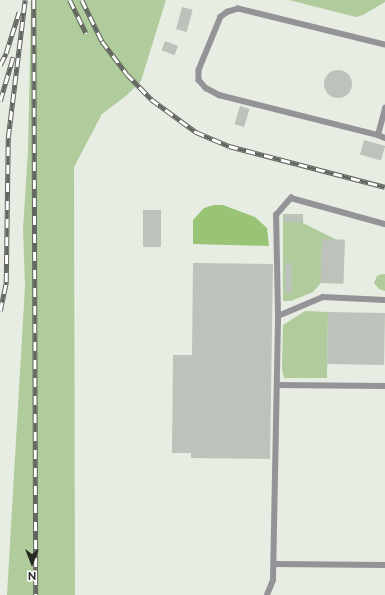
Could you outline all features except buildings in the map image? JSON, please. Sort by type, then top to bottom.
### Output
[{"type":"lane","points":[[385,45],[238,9],[228,12],[222,16],[198,70],[199,80],[206,88],[219,95],[385,138]]},
{"type":"lane","points":[[378,135],[385,108]]},
{"type":"lane","points":[[267,595],[273,580],[274,564],[278,316],[276,215],[291,198],[385,224]]},
{"type":"lane","points":[[278,316],[323,297],[385,300]]},
{"type":"lane","points":[[277,385],[385,386]]},
{"type":"lane","points":[[274,564],[385,565]]},
{"type":"green space","points":[[31,0],[166,0],[141,81],[127,95],[102,114],[74,167],[75,595],[7,595],[25,286],[23,229],[28,150]]},
{"type":"green space","points":[[289,0],[385,0],[385,2],[363,15],[356,17]]},
{"type":"green space","points":[[214,205],[223,205],[255,217],[267,228],[269,246],[193,244],[193,220],[204,208]]},
{"type":"green space","points":[[283,214],[303,214],[303,223],[337,240],[322,240],[321,283],[313,292],[291,301],[283,301]]},
{"type":"green space","points":[[385,274],[385,291],[379,289],[374,283],[377,276]]},
{"type":"green space","points":[[305,311],[328,312],[327,378],[284,378],[282,369],[283,325]]},
{"type":"railway","points":[[0,311],[6,282],[8,138],[25,0]]},
{"type":"railway","points":[[34,0],[36,595]]},
{"type":"railway","points":[[70,0],[86,33]]},
{"type":"railway","points":[[82,0],[102,41],[127,74],[151,99],[196,132],[229,146],[385,187]]},
{"type":"railway","points":[[0,65],[6,53],[19,12]]},
{"type":"railway","points":[[0,101],[13,57]]}]
